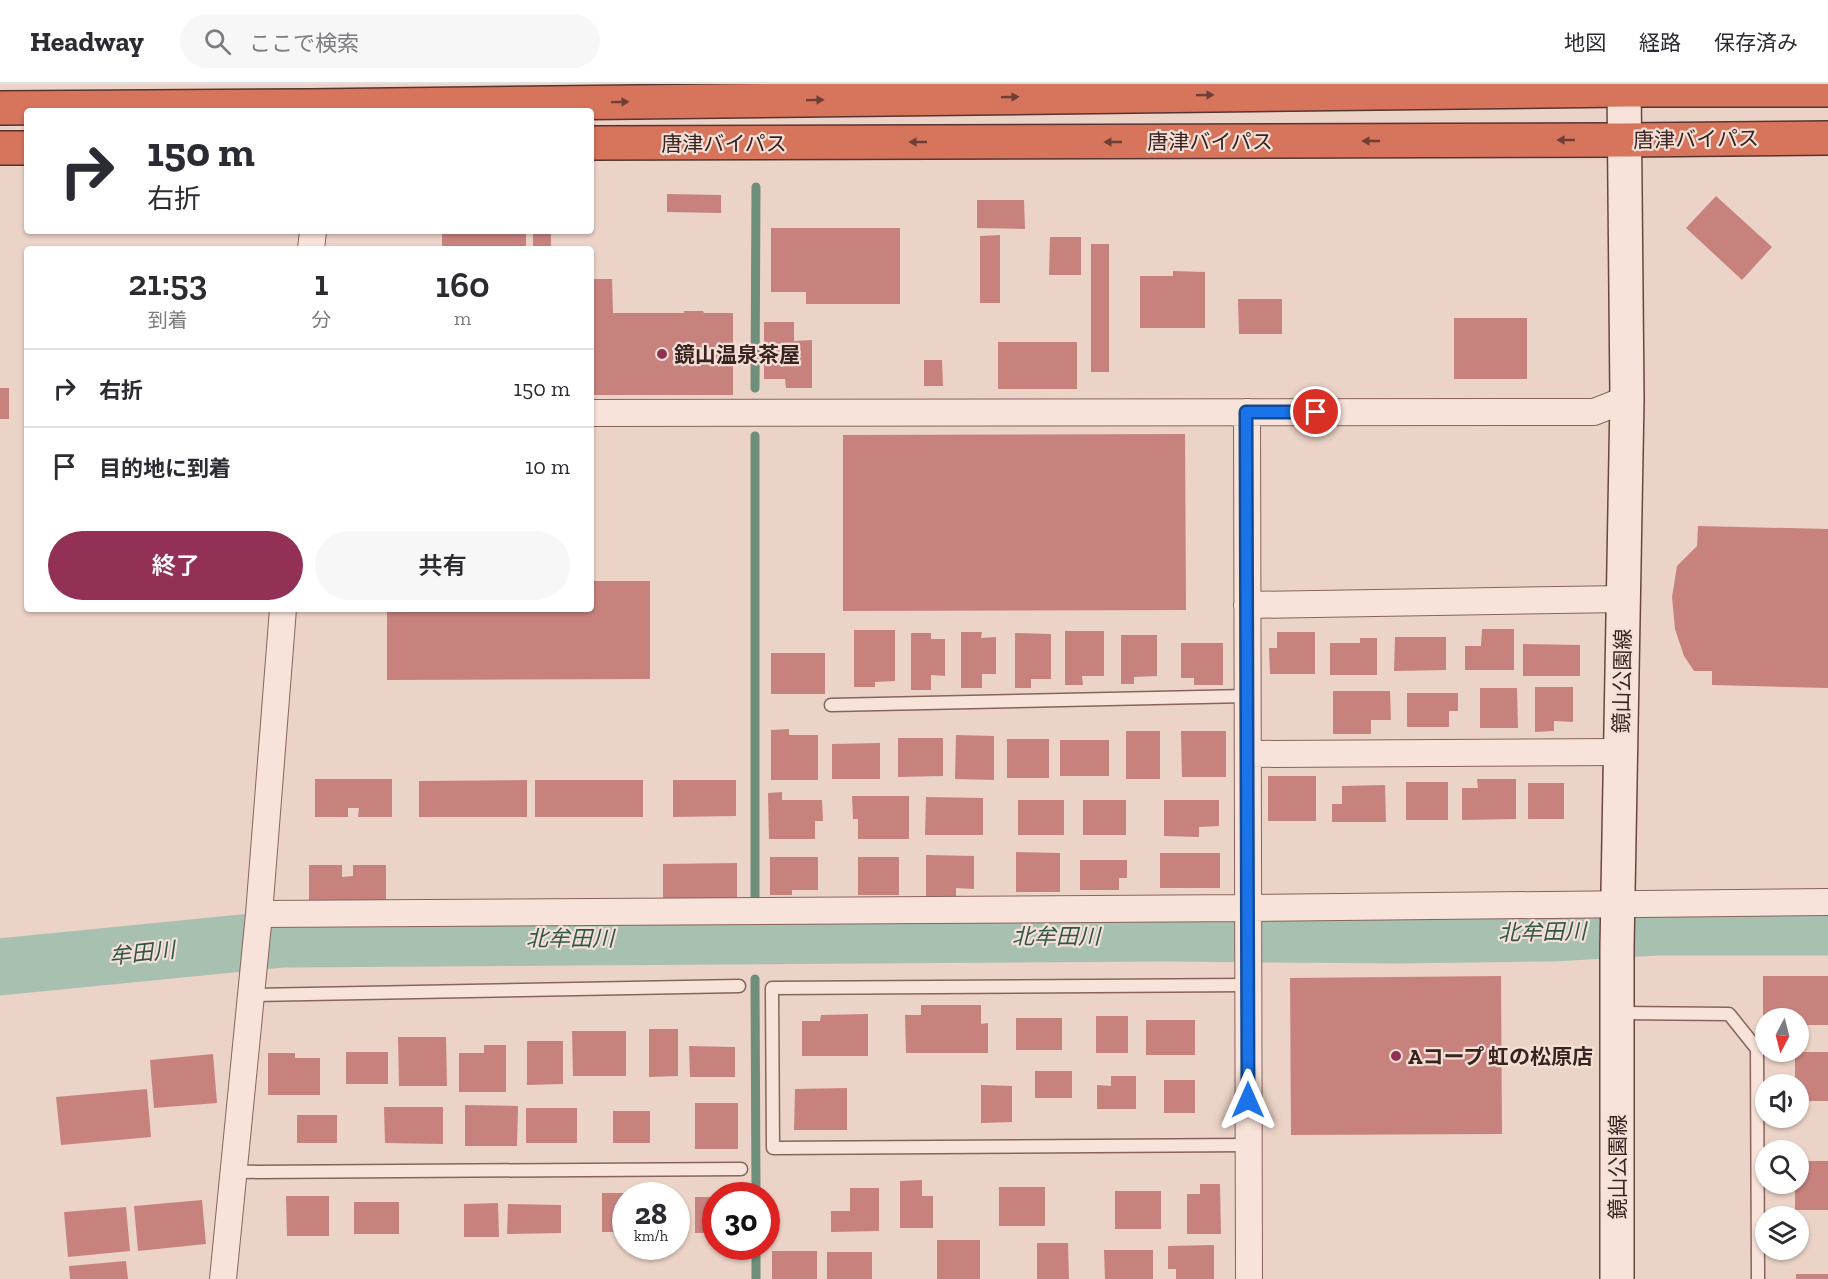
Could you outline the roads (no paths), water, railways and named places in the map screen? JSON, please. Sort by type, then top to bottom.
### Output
[{"type":"highway","name":"唐津バイパス","points":[[0,108],[310,106],[1624,87],[1828,90]]},
{"type":"highway","name":"唐津バイパス","points":[[594,143],[1828,138]]},
{"type":"highway","points":[[0,148],[24,148]]},
{"type":"main road","name":"鏡山公園線","points":[[1617,1279],[1617,947],[1627,399],[1624,87]]},
{"type":"street","points":[[594,413],[1594,412],[1627,399]]},
{"type":"street","points":[[1246,412],[1249,1279]]},
{"type":"street","points":[[1247,605],[1624,599]]},
{"type":"street","points":[[223,1279],[254,966],[283,612]]},
{"type":"street","points":[[1248,754],[1620,752]]},
{"type":"street","points":[[258,919],[1828,902]]},
{"type":"lane","points":[[831,705],[1247,696]]},
{"type":"lane","points":[[1248,985],[772,988],[773,1148],[1248,1145]]},
{"type":"lane","points":[[250,995],[739,987]]},
{"type":"lane","points":[[1617,1013],[1729,1014],[1757,1049],[1758,1279]]},
{"type":"lane","points":[[233,1172],[741,1168]]},
{"type":"waterway","points":[[755,388],[756,187]]},
{"type":"waterway","points":[[755,436],[755,897]]},
{"type":"waterway","name":"北牟田川","points":[[0,967],[283,939],[1166,933],[1400,935],[1552,933],[1657,927],[1828,927]]},
{"type":"waterway","points":[[755,979],[756,1182]]},
{"type":"waterway","points":[[756,1260],[756,1279]]},
{"type":"place","name":"鏡山温泉茶屋","points":[[662,354]]},
{"type":"place","name":"Aコープ 虹の松原店","points":[[1396,1056]]},
{"type":"water label","name":"牟田川","points":[[142,953]]}]
